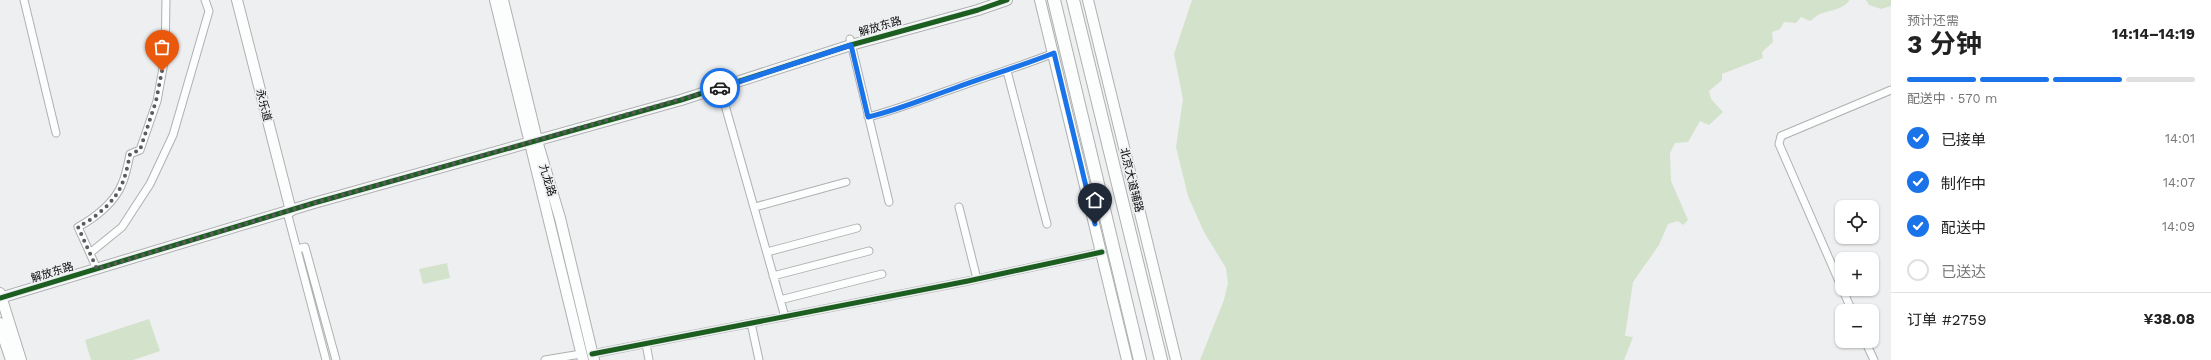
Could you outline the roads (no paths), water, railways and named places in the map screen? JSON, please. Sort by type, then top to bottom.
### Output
[{"type":"main road","points":[[1054,0],[1140,360]]},
{"type":"main road","points":[[1073,0],[1161,360]]},
{"type":"main road","points":[[0,324],[12,360]]},
{"type":"street","points":[[24,0],[56,134]]},
{"type":"street","points":[[96,267],[78,227],[90,221],[108,203],[122,185],[130,154],[140,150],[156,101],[166,57],[166,0]]},
{"type":"street","points":[[90,253],[122,227],[150,184],[173,135],[209,11],[205,0]]},
{"type":"street","name":"永乐道","points":[[236,0],[291,208]]},
{"type":"street","name":"永乐道","points":[[241,0],[291,208]]},
{"type":"street","name":"九龙路","points":[[495,0],[532,139],[560,218],[593,357]]},
{"type":"street","name":"九龙路","points":[[503,0],[532,139],[582,357]]},
{"type":"street","name":"解放东路","points":[[0,295],[291,208],[720,85],[851,42],[989,0]]},
{"type":"street","name":"解放东路","points":[[851,42],[964,14],[1007,0]]},
{"type":"street","points":[[1040,0],[1127,360]]},
{"type":"street","name":"北京大道辅路","points":[[1088,0],[1176,360]]},
{"type":"street","points":[[851,42],[889,202]]},
{"type":"street","points":[[868,117],[894,110],[1054,53]]},
{"type":"street","points":[[1007,71],[1047,224]]},
{"type":"street","points":[[720,85],[785,317]]},
{"type":"street","points":[[1849,304],[1779,144],[1781,136],[1891,90]]},
{"type":"street","points":[[755,207],[846,182]]},
{"type":"street","points":[[959,207],[977,279]]},
{"type":"street","points":[[291,208],[297,249],[326,360]]},
{"type":"street","points":[[767,252],[857,228]]},
{"type":"street","points":[[297,249],[305,247],[336,360]]},
{"type":"street","points":[[773,276],[869,251]]},
{"type":"street","points":[[593,357],[646,344],[977,279],[1102,252]]},
{"type":"street","points":[[780,300],[882,274]]},
{"type":"street","points":[[0,295],[21,360]]},
{"type":"street","points":[[751,323],[758,360]]},
{"type":"street","points":[[646,344],[649,360]]},
{"type":"street","points":[[1868,348],[1874,360]]},
{"type":"street","points":[[545,360],[582,357]]}]
